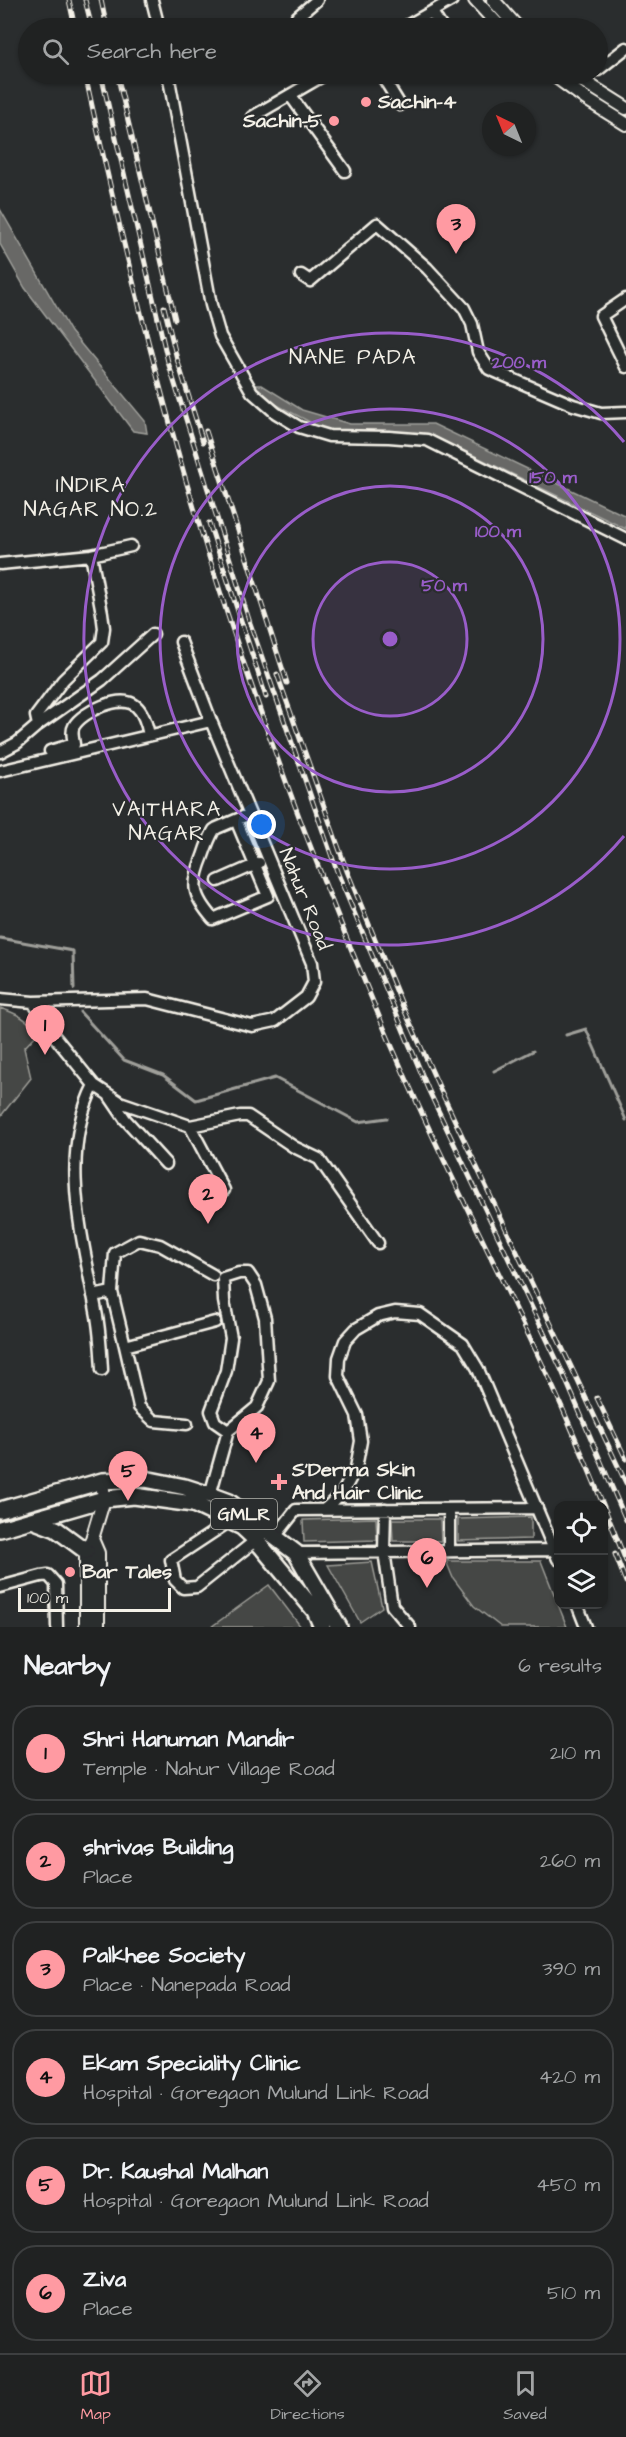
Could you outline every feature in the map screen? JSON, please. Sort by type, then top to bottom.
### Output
[{"type":"main road","name":"GMLR","points":[[0,1510],[102,1481],[145,1479],[210,1495],[229,1503],[296,1553],[339,1627]]},
{"type":"main road","name":"GMLR","points":[[0,1529],[104,1499],[134,1496],[193,1504],[242,1527],[315,1611],[322,1627]]},
{"type":"main road","points":[[32,1520],[89,1545]]},
{"type":"street","points":[[152,0],[156,18]]},
{"type":"street","points":[[297,17],[317,0]]},
{"type":"street","points":[[422,18],[452,0]]},
{"type":"street","points":[[475,0],[492,18]]},
{"type":"street","points":[[493,0],[509,18]]},
{"type":"street","points":[[432,12],[436,18]]},
{"type":"street","points":[[608,62],[626,48]]},
{"type":"street","points":[[170,84],[211,305],[220,336],[252,392],[276,413],[299,427],[329,436],[427,440],[626,538]]},
{"type":"street","points":[[252,117],[309,84]]},
{"type":"street","points":[[387,84],[400,105]]},
{"type":"street","points":[[573,84],[626,108]]},
{"type":"street","points":[[577,84],[626,124]]},
{"type":"street","points":[[579,87],[582,84]]},
{"type":"street","points":[[290,95],[345,171]]},
{"type":"street","points":[[301,275],[310,281],[376,224],[427,268],[464,308],[472,324],[478,352],[489,369],[573,405],[601,413],[626,412]]},
{"type":"street","points":[[626,298],[601,316],[626,367]]},
{"type":"street","points":[[0,564],[91,555],[131,546]]},
{"type":"street","points":[[38,724],[36,716],[63,680],[102,642],[104,628],[91,555]]},
{"type":"street","points":[[0,752],[17,743],[38,724],[102,680],[153,634]]},
{"type":"street","name":"Nahur Road","points":[[0,999],[33,1002],[147,999],[252,1026],[274,1021],[306,997],[314,982],[312,963],[211,721],[181,642]]},
{"type":"street","points":[[58,752],[74,744],[72,730],[75,724],[101,705],[112,702],[131,703],[137,707],[146,721],[149,735]]},
{"type":"street","points":[[0,771],[58,752],[211,721]]},
{"type":"street","points":[[236,820],[268,896],[213,919],[203,908],[197,891],[195,875],[212,832],[236,820],[250,814]]},
{"type":"street","points":[[218,881],[269,859]]},
{"type":"street","points":[[33,1002],[55,1037],[94,1085],[120,1102],[190,1126],[248,1116],[294,1148],[319,1159],[378,1243]]},
{"type":"street","points":[[94,1085],[85,1103],[78,1131],[76,1199],[93,1296],[102,1370]]},
{"type":"street","points":[[108,1094],[125,1119],[166,1164]]},
{"type":"street","points":[[190,1126],[224,1190]]},
{"type":"street","points":[[187,1424],[154,1421],[139,1407],[112,1292],[115,1253],[139,1240],[160,1245],[213,1275]]},
{"type":"street","points":[[210,1495],[228,1431],[257,1407],[269,1382],[265,1318],[256,1285],[248,1273],[223,1278],[224,1300],[231,1338],[226,1371],[211,1411],[215,1422],[228,1431]]},
{"type":"street","points":[[93,1296],[112,1292]]},
{"type":"street","points":[[324,1510],[343,1492],[352,1476],[356,1468],[360,1441],[357,1415],[338,1376],[339,1358],[345,1341],[356,1329],[378,1316],[395,1312],[420,1314],[463,1344],[478,1369],[554,1548]]},
{"type":"street","points":[[124,1346],[215,1322]]},
{"type":"street","points":[[98,1627],[92,1597],[89,1545],[104,1499],[102,1481]]},
{"type":"street","points":[[274,1538],[296,1510],[537,1508]]},
{"type":"street","points":[[385,1509],[384,1551],[392,1606],[410,1627]]},
{"type":"street","points":[[449,1509],[449,1551]]},
{"type":"street","points":[[230,1521],[171,1560],[175,1580],[183,1588],[197,1587],[255,1540]]},
{"type":"street","points":[[296,1553],[449,1551],[554,1555]]},
{"type":"street","points":[[0,1587],[41,1576],[48,1575],[53,1578],[56,1584],[57,1627]]},
{"type":"street","points":[[86,1627],[92,1597]]},
{"type":"street","points":[[579,1609],[586,1627]]},
{"type":"shaded area","points":[[0,209],[71,332],[145,421],[147,433],[133,431],[25,288],[0,244]]},
{"type":"shaded area","points":[[253,385],[262,385],[302,410],[350,424],[433,424],[626,516],[626,529],[436,437],[419,434],[327,431],[258,395]]},
{"type":"shaded area","points":[[0,1008],[26,1020],[37,1034],[24,1048],[31,1078],[0,1117]]},
{"type":"shaded area","points":[[531,1517],[531,1539],[458,1541],[458,1519]]},
{"type":"shaded area","points":[[376,1518],[377,1540],[304,1542],[303,1520]]},
{"type":"shaded area","points":[[392,1519],[440,1519],[441,1541],[393,1541]]},
{"type":"shaded area","points":[[446,1561],[541,1561],[554,1594],[554,1609],[560,1609],[567,1627],[501,1627],[474,1606],[453,1578]]},
{"type":"shaded area","points":[[372,1562],[382,1607],[360,1622],[328,1565]]},
{"type":"shaded area","points":[[269,1585],[301,1627],[211,1627]]},
{"type":"waterway","points":[[0,938],[73,951],[74,989]]},
{"type":"waterway","points":[[80,1012],[124,1060],[163,1075],[196,1100],[275,1078],[358,1122],[387,1118]]},
{"type":"waterway","points":[[566,1035],[586,1029],[626,1120]]},
{"type":"waterway","points":[[494,1071],[533,1051]]},
{"type":"tunnel","points":[[199,890],[218,881]]},
{"type":"railway","points":[[69,0],[73,18]]},
{"type":"railway","points":[[85,0],[90,18]]},
{"type":"railway","points":[[101,0],[105,18]]},
{"type":"railway","points":[[87,84],[133,280],[187,484],[228,617],[298,815],[349,945],[396,1055],[556,1394],[626,1561]]},
{"type":"railway","points":[[103,84],[168,362],[250,623],[338,874],[428,1089],[562,1371],[626,1520]]},
{"type":"railway","points":[[119,84],[175,319]]},
{"type":"railway","points":[[164,307],[177,359],[203,442]]},
{"type":"railway","points":[[206,431],[287,683]]},
{"type":"railway","points":[[209,523],[266,697]]},
{"type":"railway","points":[[277,674],[347,871],[403,1007],[626,1483]]},
{"type":"railway","points":[[597,1398],[626,1459]]},
{"type":"railway","points":[[615,1554],[626,1582]]},
{"type":"place","name":"Sachin-4","points":[[366,102]]},
{"type":"place","name":"Sachin-5","points":[[334,121]]},
{"type":"place","name":"Palkhee Society","points":[[456,254]]},
{"type":"place","name":"Shri Hanuman Mandir","points":[[45,1055]]},
{"type":"place","name":"shrivas Building","points":[[208,1224]]},
{"type":"place","name":"Ekam Speciality Clinic","points":[[256,1463]]},
{"type":"place","name":"S'Derma Skin And Hair Clinic","points":[[279,1482]]},
{"type":"place","name":"Dr. Kaushal Malhan","points":[[128,1501]]},
{"type":"place","name":"Bar Tales","points":[[70,1572]]},
{"type":"place","name":"Ziva","points":[[427,1588]]},
{"type":"district","name":"NANE PADA","points":[[353,357]]},
{"type":"district","name":"INDIRA NAGAR NO.2","points":[[91,497]]},
{"type":"district","name":"VAITHARA NAGAR","points":[[167,821]]}]
